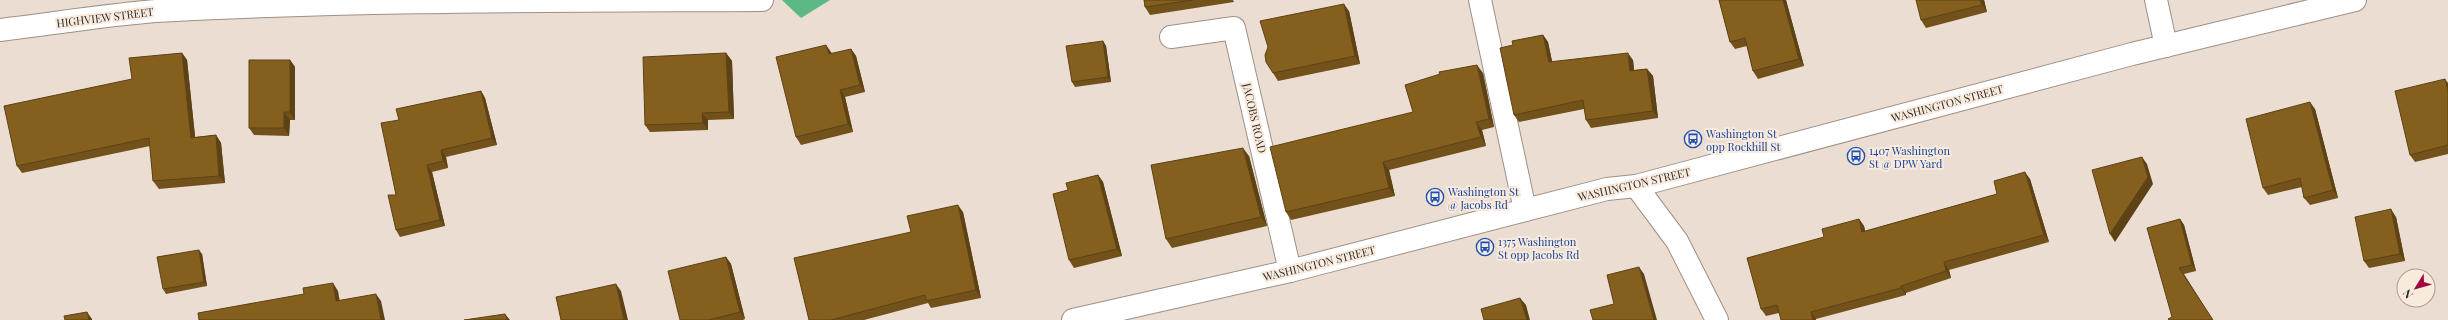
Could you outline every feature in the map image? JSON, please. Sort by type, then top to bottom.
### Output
[{"type":"street","name":"HIGHVIEW STREET","points":[[0,30],[154,11],[226,6],[404,1],[762,0]]},
{"type":"street","points":[[1480,0],[1525,210]]},
{"type":"street","points":[[2156,0],[2166,46]]},
{"type":"street","name":"WASHINGTON STREET","points":[[1073,320],[1290,271],[1607,189],[1636,186],[2166,46],[2355,0]]},
{"type":"street","name":"JACOBS ROAD","points":[[1171,37],[1234,28],[1290,271]]},
{"type":"street","points":[[1636,186],[1677,241],[1717,320]]},
{"type":"green space","points":[[782,0],[830,0],[801,18]]},
{"type":"building","points":[[1144,0],[1193,0],[1145,7]]},
{"type":"building","points":[[1719,0],[1783,0],[1799,59],[1753,71],[1745,38],[1730,42]]},
{"type":"building","points":[[1916,0],[1980,0],[1982,5],[1921,20]]},
{"type":"building","points":[[1344,4],[1355,56],[1273,73],[1266,62],[1265,55],[1268,47],[1260,21]]},
{"type":"building","points":[[1543,35],[1549,62],[1628,53],[1630,71],[1647,69],[1653,111],[1586,120],[1583,100],[1514,115],[1500,48],[1513,45],[1512,41]]},
{"type":"building","points":[[1103,41],[1108,77],[1072,82],[1066,46]]},
{"type":"building","points":[[826,45],[829,54],[851,49],[860,85],[840,90],[848,124],[796,137],[776,57]]},
{"type":"building","points":[[182,53],[191,138],[216,135],[219,176],[153,181],[149,138],[17,166],[4,106],[132,79],[129,58]]},
{"type":"building","points":[[726,53],[729,112],[702,113],[703,123],[645,125],[643,57]]},
{"type":"building","points":[[249,60],[290,60],[290,112],[284,112],[284,128],[249,128]]},
{"type":"building","points":[[1477,65],[1489,119],[1476,122],[1481,137],[1383,162],[1389,188],[1286,212],[1270,147],[1413,112],[1405,85],[1440,74],[1439,72]]},
{"type":"building","points":[[2445,79],[2448,90],[2448,145],[2410,155],[2395,91]]},
{"type":"building","points":[[481,91],[492,138],[441,150],[443,161],[427,165],[440,220],[396,230],[388,195],[396,195],[381,123],[399,120],[396,109]]},
{"type":"building","points":[[2310,102],[2333,190],[2304,198],[2300,178],[2263,188],[2246,119]]},
{"type":"building","points":[[1243,148],[1261,217],[1166,239],[1151,165]]},
{"type":"building","points":[[2142,157],[2148,177],[2110,234],[2092,170]]},
{"type":"building","points":[[2025,172],[2044,235],[1944,262],[1946,271],[1901,286],[1901,288],[1811,312],[1813,320],[1781,320],[1777,305],[1761,309],[1747,258],[1824,237],[1822,229],[1859,219],[1862,232],[1997,194],[1994,181]]},
{"type":"building","points":[[1098,175],[1117,249],[1069,260],[1053,194],[1068,190],[1066,183]]},
{"type":"building","points":[[958,205],[976,290],[926,301],[925,295],[831,320],[809,320],[794,258],[911,232],[907,216]]},
{"type":"building","points":[[2391,209],[2400,254],[2364,261],[2355,217]]},
{"type":"building","points":[[2180,219],[2192,265],[2179,268],[2213,320],[2168,319],[2172,317],[2147,228]]},
{"type":"building","points":[[199,250],[204,282],[163,289],[157,257]]},
{"type":"building","points":[[726,257],[740,312],[709,320],[680,320],[668,271]]},
{"type":"building","points":[[1639,267],[1654,320],[1593,320],[1590,310],[1614,304],[1607,275]]},
{"type":"building","points":[[333,283],[336,301],[376,294],[381,320],[199,320],[198,313],[304,294],[303,288]]},
{"type":"building","points":[[616,284],[624,320],[561,320],[556,297]]},
{"type":"building","points":[[1520,298],[1527,320],[1484,320],[1481,309]]},
{"type":"building","points":[[87,312],[89,320],[65,320],[64,316]]},
{"type":"building","points":[[505,314],[507,320],[464,320]]},
{"type":"place","name":"Washington St opp Rockhill St","points":[[1693,139]]},
{"type":"place","name":"1407 Washington St @ DPW Yard","points":[[1856,156]]},
{"type":"place","name":"Washington St @ Jacobs Rd","points":[[1435,197]]},
{"type":"place","name":"1375 Washington St opp Jacobs Rd","points":[[1485,247]]}]
